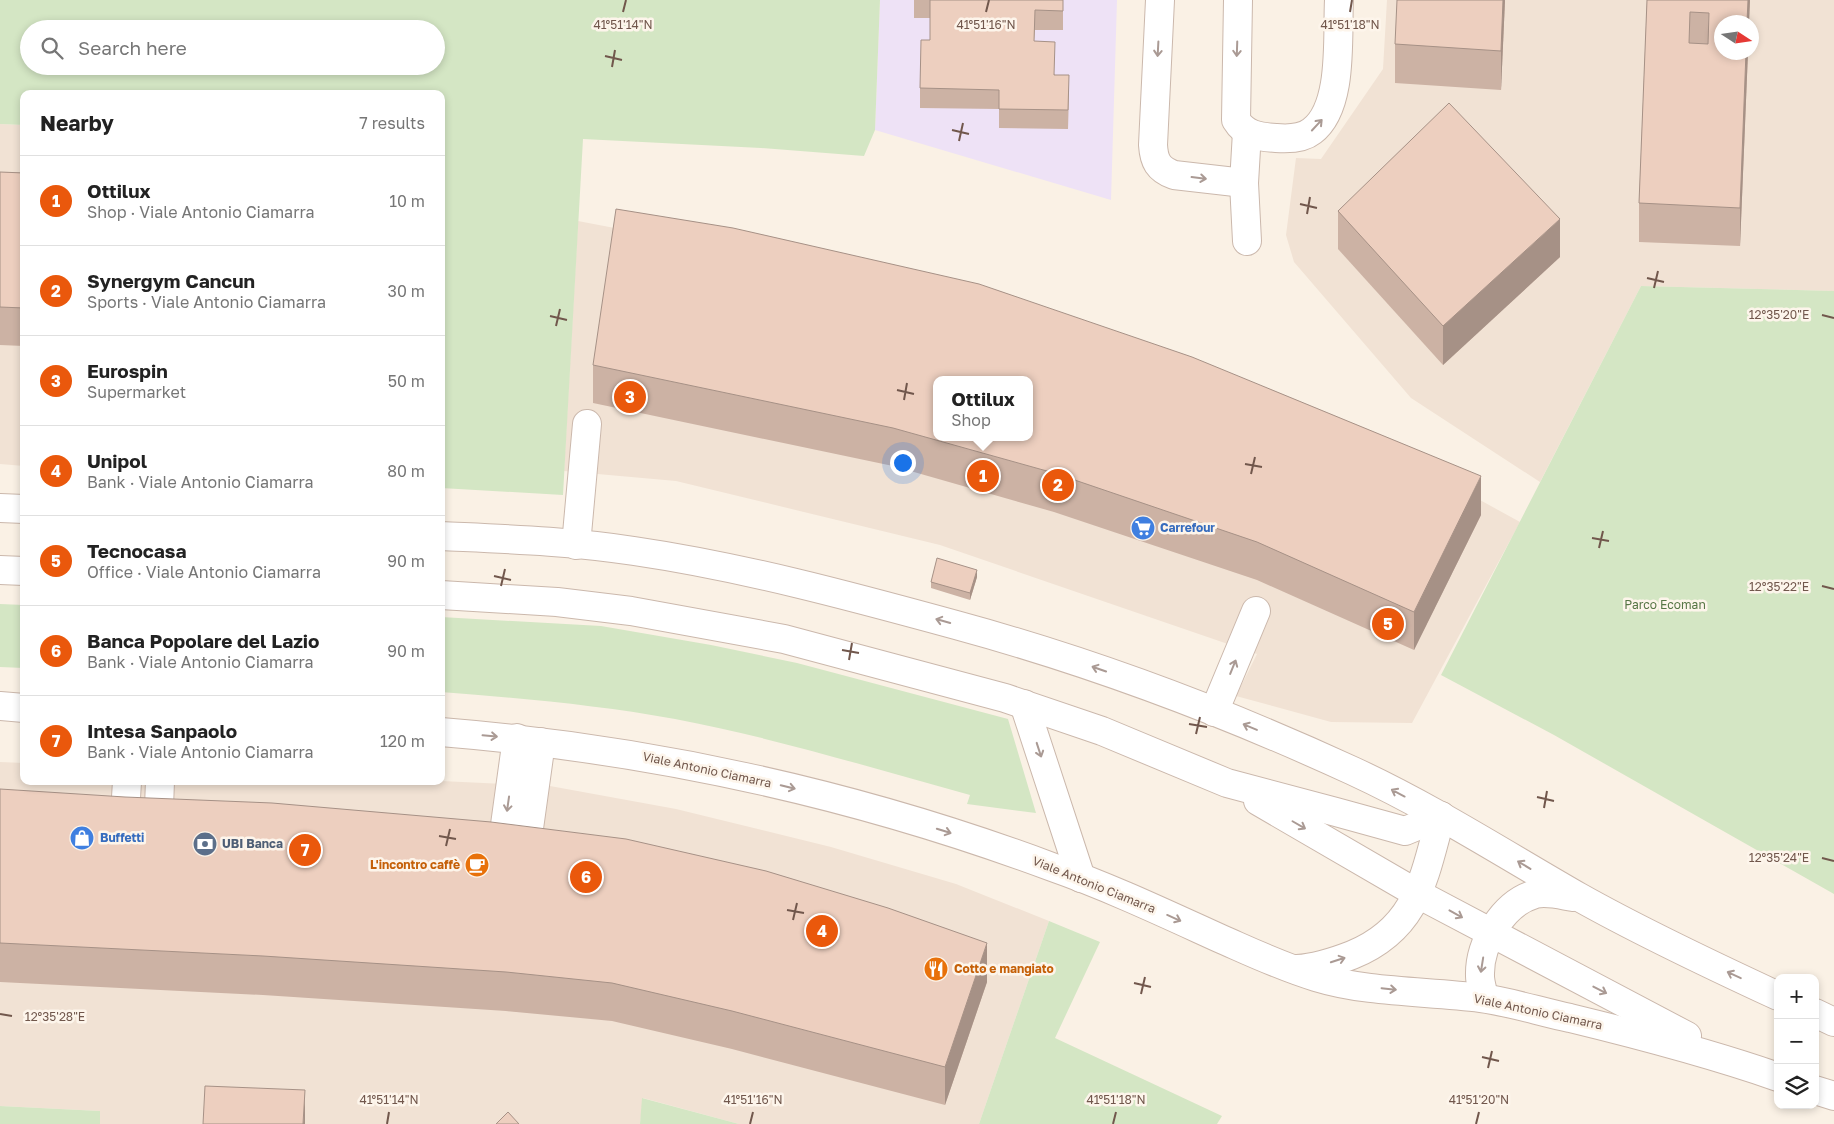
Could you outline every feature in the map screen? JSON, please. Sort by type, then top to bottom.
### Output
[{"type":"street","points":[[1160,0],[1153,145],[1158,166],[1174,175],[1244,183]]},
{"type":"street","points":[[1238,0],[1236,120],[1247,132],[1258,136],[1297,138],[1312,131],[1328,111],[1335,86],[1339,0]]},
{"type":"street","points":[[1247,132],[1244,183],[1247,241]]},
{"type":"street","points":[[576,545],[587,424]]},
{"type":"street","points":[[0,508],[20,509]]},
{"type":"street","points":[[445,536],[630,550],[710,564],[874,602],[1005,638],[1070,659],[1214,712],[1351,770],[1442,816],[1582,898],[1671,946],[1774,994]]},
{"type":"street","points":[[0,570],[20,571]]},
{"type":"street","name":"Viale Antonio Ciamarra","points":[[445,595],[591,606],[741,630],[813,646],[1024,704],[1102,731],[1227,783],[1418,894],[1739,1063]]},
{"type":"street","points":[[1214,712],[1256,611]]},
{"type":"street","points":[[1024,704],[1081,878]]},
{"type":"street","points":[[0,706],[20,708]]},
{"type":"street","name":"Viale Antonio Ciamarra","points":[[445,732],[529,740],[635,755],[713,770],[795,789],[966,838],[1081,878],[1290,969],[1320,979],[1349,984],[1484,998],[1654,1038],[1739,1063],[1774,1076]]},
{"type":"street","points":[[513,856],[529,740]]},
{"type":"street","name":"Viale Antonio Ciamarra","points":[[1227,783],[1405,830],[1442,816]]},
{"type":"street","points":[[124,832],[127,785]]},
{"type":"street","points":[[158,833],[160,785]]},
{"type":"street","points":[[1290,969],[1319,966],[1341,959],[1374,944],[1394,929],[1410,909],[1418,894],[1442,816]]},
{"type":"street","points":[[1484,998],[1480,976],[1484,950],[1492,934],[1510,908],[1517,902],[1535,894],[1554,894],[1582,898]]},
{"type":"street","points":[[1819,1015],[1834,1022]]},
{"type":"street","points":[[1819,1091],[1834,1096]]},
{"type":"shaded area","points":[[880,0],[1117,0],[1111,200],[875,130]]},
{"type":"shaded area","points":[[1387,0],[1834,0],[1834,291],[1641,286],[1540,482],[1411,398],[1294,262],[1286,235],[1296,158],[1321,159],[1383,69]]},
{"type":"shaded area","points":[[0,124],[20,125],[20,466],[0,464]]},
{"type":"shaded area","points":[[578,221],[1006,303],[1318,411],[1520,522],[1412,723],[1331,722],[1236,696],[1257,654],[940,545],[676,481],[564,471]]},
{"type":"shaded area","points":[[0,762],[20,763],[20,785],[445,785],[445,781],[550,786],[676,809],[831,847],[956,884],[1049,921],[979,1124],[739,1124],[643,1098],[640,1124],[100,1124],[100,1111],[0,1106]]},
{"type":"green space","points":[[0,0],[880,0],[875,130],[864,156],[761,148],[583,139],[563,495],[445,488],[445,90],[20,90],[20,125],[0,124]]},
{"type":"green space","name":"Parco Ecoman","points":[[1641,286],[1834,291],[1834,894],[1554,735],[1441,675]]},
{"type":"green space","points":[[0,604],[20,605],[20,668],[0,667]]},
{"type":"green space","points":[[445,617],[601,626],[711,645],[797,663],[1008,719],[1036,813],[967,804],[970,795],[786,744],[712,727],[617,710],[445,692]]},
{"type":"green space","points":[[1049,921],[1100,942],[1055,1038],[1222,1116],[1217,1124],[979,1124]]},
{"type":"green space","points":[[642,1098],[739,1124],[640,1124]]},
{"type":"green space","points":[[0,1106],[100,1111],[100,1124],[0,1124]]},
{"type":"building","points":[[930,0],[1063,0],[1063,11],[1035,10],[1034,41],[1055,42],[1054,75],[1069,75],[1068,110],[999,109],[999,90],[920,88],[921,40],[930,40]]},
{"type":"building","points":[[1397,0],[1503,0],[1501,51],[1395,44]]},
{"type":"building","points":[[1647,0],[1748,0],[1747,15],[1714,15],[1714,60],[1746,60],[1740,208],[1639,203]],"holes":[[[1690,12],[1709,13],[1708,44],[1689,43]]]},
{"type":"building","points":[[1449,103],[1560,219],[1443,326],[1338,211]]},
{"type":"building","points":[[0,172],[20,173],[20,308],[0,307]]},
{"type":"building","points":[[616,209],[733,228],[979,284],[1192,357],[1481,476],[1414,612],[1257,542],[1054,473],[940,441],[1033,441],[1033,376],[933,376],[933,439],[893,428],[593,365]]},
{"type":"building","points":[[937,558],[977,570],[970,593],[931,582]]},
{"type":"building","points":[[0,789],[125,797],[272,803],[491,822],[626,839],[766,871],[888,908],[987,943],[945,1067],[732,1011],[612,983],[506,972],[263,956],[0,943]]},
{"type":"building","points":[[205,1086],[305,1090],[303,1124],[203,1124]]},
{"type":"building","points":[[508,1112],[519,1124],[496,1124]]},
{"type":"place","name":"Eurospin","points":[[630,397]]},
{"type":"place","name":"Ottilux","points":[[983,476]]},
{"type":"place","name":"Synergym Cancun","points":[[1058,485]]},
{"type":"place","name":"Carrefour","points":[[1143,528]]},
{"type":"place","name":"Tecnocasa","points":[[1388,624]]},
{"type":"place","name":"Buffetti","points":[[82,838]]},
{"type":"place","name":"UBI Banca","points":[[205,844]]},
{"type":"place","name":"Intesa Sanpaolo","points":[[305,850]]},
{"type":"place","name":"L'incontro caffè","points":[[477,865]]},
{"type":"place","name":"Banca Popolare del Lazio","points":[[586,877]]},
{"type":"place","name":"Unipol","points":[[822,931]]},
{"type":"place","name":"Cotto e mangiato","points":[[936,969]]}]
